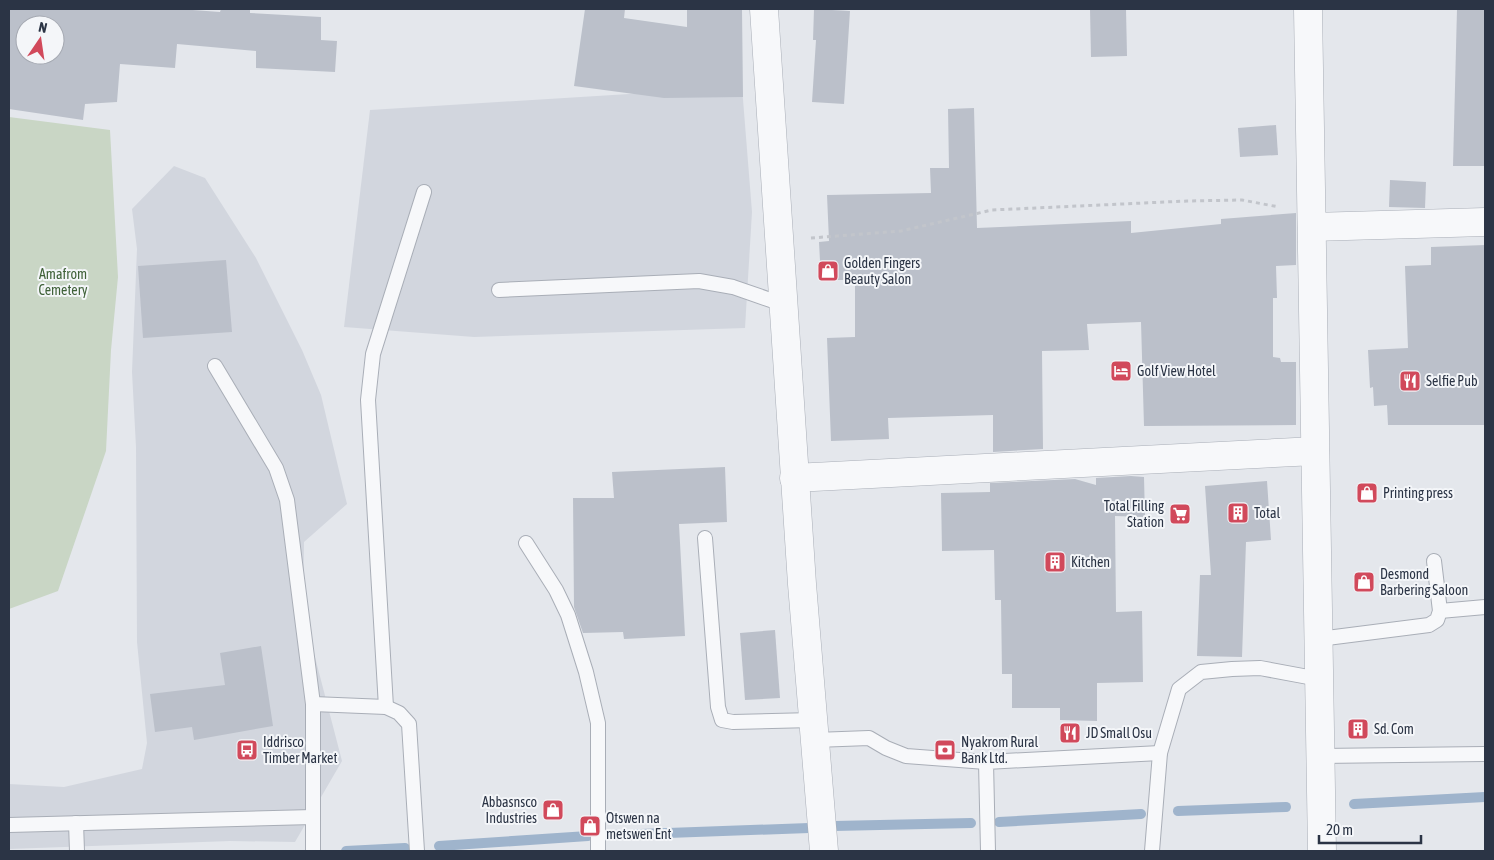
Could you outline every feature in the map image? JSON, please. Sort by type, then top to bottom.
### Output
[{"type":"street","points":[[764,9],[794,478],[824,851]]},
{"type":"street","points":[[1308,9],[1322,851]]},
{"type":"street","points":[[1312,219],[1485,222]]},
{"type":"street","points":[[794,478],[1315,451]]},
{"type":"lane","points":[[386,707],[368,400],[372,354],[424,192]]},
{"type":"lane","points":[[499,290],[700,281],[733,287],[782,304]]},
{"type":"lane","points":[[215,366],[276,468],[287,500],[313,704],[313,851]]},
{"type":"lane","points":[[704,538],[718,707],[722,720],[869,738],[886,748],[906,756],[986,762],[1160,753]]},
{"type":"lane","points":[[526,543],[556,590],[568,615],[586,672],[598,723],[598,851]]},
{"type":"lane","points":[[1319,639],[1429,625],[1436,620],[1440,611],[1434,560]]},
{"type":"lane","points":[[1440,611],[1485,607]]},
{"type":"lane","points":[[1152,851],[1160,753],[1179,689],[1201,672],[1260,668],[1319,679]]},
{"type":"lane","points":[[313,704],[386,707],[399,713],[409,724],[417,851]]},
{"type":"lane","points":[[1320,756],[1485,754]]},
{"type":"lane","points":[[986,762],[988,851]]},
{"type":"lane","points":[[9,825],[313,817]]},
{"type":"lane","points":[[76,823],[76,851]]},
{"type":"path","points":[[778,241],[901,231],[992,210],[1186,201],[1242,200],[1312,219]]},
{"type":"shaded area","points":[[742,87],[752,212],[745,328],[474,337],[344,327],[370,110]]},
{"type":"shaded area","points":[[174,166],[205,178],[256,258],[302,350],[321,395],[347,504],[304,542],[303,611],[342,761],[295,842],[230,841],[9,849],[9,784],[64,787],[142,769],[147,743],[137,642],[136,447],[132,372],[137,249],[132,209]]},
{"type":"green space","name":"Amafrom Cemetery","points":[[9,117],[110,130],[118,277],[111,350],[106,451],[58,591],[9,609]]},
{"type":"building","points":[[9,9],[179,9],[220,12],[221,9],[250,9],[250,13],[321,17],[321,40],[337,41],[335,72],[256,68],[256,51],[177,44],[175,68],[120,64],[117,102],[85,104],[83,120],[9,109]]},
{"type":"building","points":[[585,9],[625,9],[624,18],[687,27],[687,9],[742,9],[743,97],[664,98],[574,86]]},
{"type":"building","points":[[814,9],[850,11],[844,104],[812,102],[816,40],[813,40]]},
{"type":"building","points":[[1090,9],[1126,9],[1127,56],[1091,57]]},
{"type":"building","points":[[1457,9],[1485,9],[1485,166],[1453,166]]},
{"type":"building","points":[[974,108],[977,228],[1131,221],[1131,233],[1221,224],[1221,219],[1296,213],[1296,265],[1276,266],[1277,298],[1273,298],[1273,357],[1280,358],[1281,362],[1296,362],[1296,425],[1144,426],[1141,322],[1087,324],[1089,350],[1042,351],[1043,449],[993,452],[993,415],[888,418],[889,439],[831,441],[827,338],[855,337],[855,280],[821,280],[819,242],[829,241],[827,195],[931,193],[930,168],[949,168],[948,109]]},
{"type":"building","points":[[1276,125],[1278,155],[1240,157],[1238,128]]},
{"type":"building","points":[[1390,180],[1426,182],[1425,208],[1389,207]]},
{"type":"building","points":[[1485,245],[1485,425],[1388,425],[1387,405],[1374,406],[1373,387],[1370,388],[1368,350],[1408,348],[1405,266],[1431,265],[1431,247]]},
{"type":"building","points":[[226,260],[232,332],[143,338],[138,266]]},
{"type":"building","points":[[725,467],[727,522],[679,524],[685,636],[624,639],[623,632],[583,633],[574,607],[573,498],[614,498],[612,472]]},
{"type":"building","points":[[1144,477],[1145,517],[1115,516],[1116,612],[1142,611],[1143,682],[1097,683],[1097,721],[1060,720],[1060,708],[1012,708],[1012,674],[1002,674],[1001,600],[995,600],[994,550],[942,551],[941,493],[990,492],[990,483],[1075,479],[1096,485],[1096,478]]},
{"type":"building","points":[[1267,481],[1271,540],[1246,542],[1242,657],[1197,656],[1200,575],[1211,575],[1205,486]]},
{"type":"building","points":[[775,630],[780,698],[745,700],[740,633]]},
{"type":"building","points":[[261,646],[273,726],[194,740],[192,727],[155,732],[150,694],[225,685],[220,653]]},
{"type":"waterway","points":[[1354,804],[1485,797]]},
{"type":"waterway","points":[[1178,811],[1286,807]]},
{"type":"waterway","points":[[999,822],[1141,814]]},
{"type":"waterway","points":[[834,826],[971,823]]},
{"type":"waterway","points":[[613,835],[809,828]]},
{"type":"waterway","points":[[439,846],[588,836]]},
{"type":"waterway","points":[[346,851],[405,848]]},
{"type":"place","name":"Golden Fingers Beauty Salon","points":[[828,271]]},
{"type":"place","name":"Golf View Hotel","points":[[1121,371]]},
{"type":"place","name":"Selfie Pub","points":[[1410,381]]},
{"type":"place","name":"Printing press","points":[[1367,493]]},
{"type":"place","name":"Total","points":[[1238,513]]},
{"type":"place","name":"Total Filling Station","points":[[1180,514]]},
{"type":"place","name":"Kitchen","points":[[1055,562]]},
{"type":"place","name":"Desmond Barbering Saloon","points":[[1364,582]]},
{"type":"place","name":"Sd. Com","points":[[1358,729]]},
{"type":"place","name":"JD Small Osu","points":[[1070,733]]},
{"type":"place","name":"Iddrisco Timber Market","points":[[247,750]]},
{"type":"place","name":"Nyakrom Rural Bank Ltd.","points":[[945,750]]},
{"type":"place","name":"Abbasnsco Industries","points":[[553,810]]},
{"type":"place","name":"Otswen na metswen Ent","points":[[590,826]]}]
